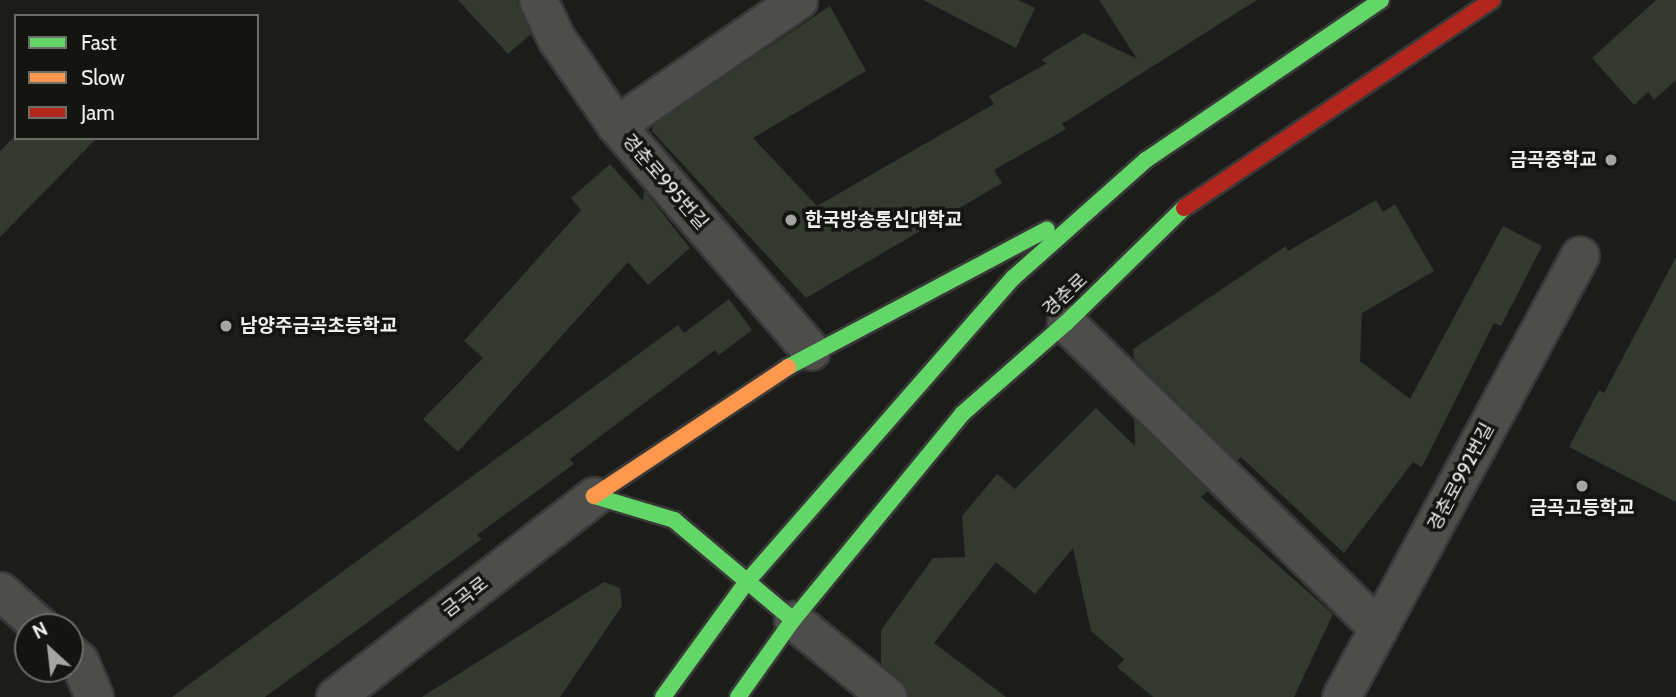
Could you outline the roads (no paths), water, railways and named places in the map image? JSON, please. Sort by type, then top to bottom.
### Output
[{"type":"street","name":"경춘로995번길","points":[[538,0],[556,38],[616,125],[811,351]]},
{"type":"street","points":[[616,125],[798,0]]},
{"type":"street","points":[[663,697],[745,584],[1013,278],[1146,160],[1381,0]]},
{"type":"street","name":"경춘로","points":[[749,690],[793,620],[962,414],[1066,323],[1196,197],[1492,0]]},
{"type":"street","points":[[594,496],[811,351],[1095,204]]},
{"type":"street","name":"경춘로992번길","points":[[1341,697],[1580,255]]},
{"type":"street","points":[[1066,323],[1378,628]]},
{"type":"street","points":[[594,496],[674,520],[745,584],[888,697]]},
{"type":"street","name":"금곡로","points":[[335,697],[594,496]]},
{"type":"street","points":[[0,591],[25,613]]},
{"type":"street","points":[[84,673],[94,697]]},
{"type":"place","name":"금곡중학교","points":[[1611,160]]},
{"type":"place","name":"한국방송통신대학교","points":[[791,220]]},
{"type":"place","name":"남양주금곡초등학교","points":[[226,326]]},
{"type":"place","name":"금곡고등학교","points":[[1582,486]]}]
